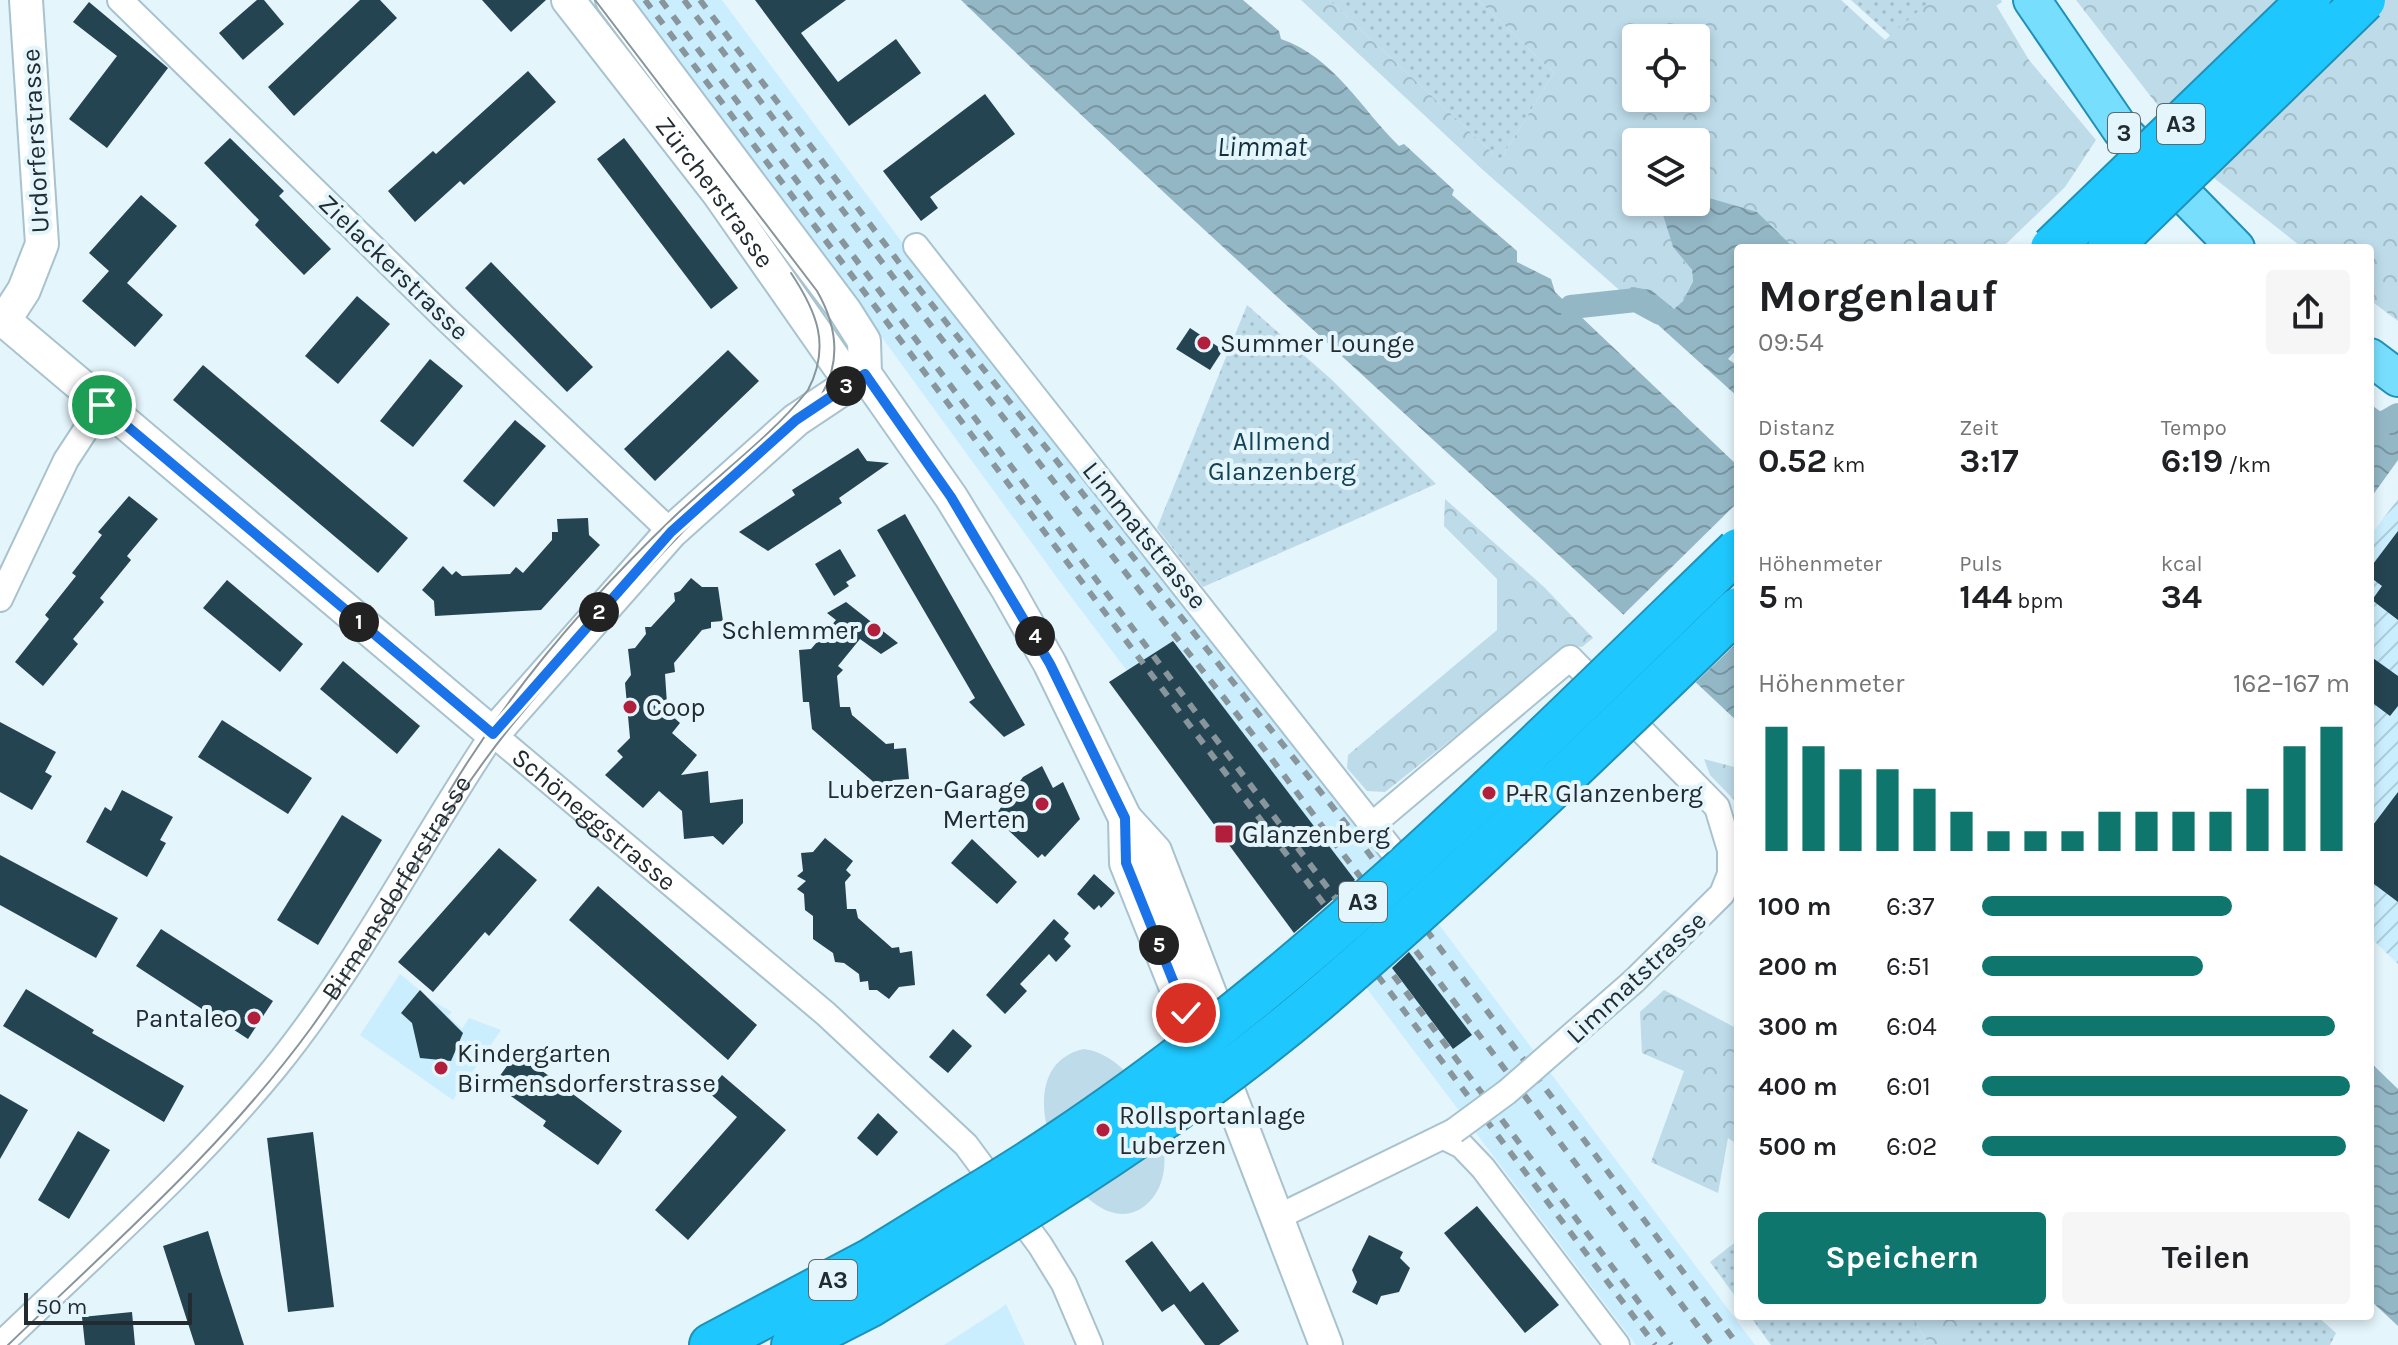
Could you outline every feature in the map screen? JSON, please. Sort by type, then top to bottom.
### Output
[{"type":"highway","name":"A3","points":[[2056,244],[2309,0]]},
{"type":"highway","name":"A3","points":[[2113,244],[2364,0]]},
{"type":"highway","name":"A3","points":[[793,1345],[871,1305],[1061,1141],[1175,1058],[1283,971],[1433,840],[1734,554]]},
{"type":"highway","name":"A3","points":[[711,1345],[871,1260],[964,1225],[1092,1168],[1316,1002],[1582,760],[1734,613]]},
{"type":"main road","name":"Urdorferstrasse","points":[[2,319],[24,290],[42,244],[26,0]]},
{"type":"main road","name":"Zürcherstrasse","points":[[568,0],[719,194],[839,366],[865,374]]},
{"type":"main road","name":"Zürcherstrasse","points":[[612,0],[845,311],[864,341],[865,374],[944,486],[1050,664],[1125,818],[1126,863],[1186,1013],[1208,1038],[1326,1345]]},
{"type":"main road","name":"3","points":[[2032,0],[2121,130],[2232,244]]},
{"type":"main road","name":"Schöneggstrasse","points":[[2,319],[493,734]]},
{"type":"main road","name":"Birmensdorferstrasse","points":[[493,734],[671,532],[796,420],[865,374]]},
{"type":"street","name":"Zielackerstrasse","points":[[120,0],[445,318],[671,532]]},
{"type":"street","name":"Limmatstrasse","points":[[916,246],[1373,824],[1437,911]]},
{"type":"street","points":[[0,599],[66,460],[102,405]]},
{"type":"street","name":"Limmatstrasse","points":[[1276,1218],[1449,1134],[1507,1092],[1634,981],[1722,894],[1730,874],[1730,850],[1717,807],[1570,658],[1373,824]]},
{"type":"street","name":"Birmensdorferstrasse","points":[[0,1345],[191,1160],[275,1068],[336,983],[493,734]]},
{"type":"street","name":"Schöneggstrasse","points":[[493,734],[826,1014],[966,1145],[1040,1245],[1064,1284],[1090,1345]]},
{"type":"street","points":[[1449,1134],[1483,1168],[1617,1345]]},
{"type":"shaded area","points":[[628,0],[722,0],[916,261],[1343,797],[1755,1345],[1636,1345],[1066,590],[811,240]]},
{"type":"shaded area","points":[[2398,499],[2398,964],[2374,941],[2374,531]]},
{"type":"shaded area","name":"Kindergarten Birmensdorferstrasse","points":[[400,974],[431,1000],[452,1012],[448,1016],[462,1029],[469,1018],[501,1030],[453,1100],[360,1035]]},
{"type":"shaded area","points":[[1006,1304],[1025,1345],[944,1345],[1001,1308]]},
{"type":"green space","points":[[1301,0],[1329,0],[1500,160],[1554,73],[1478,0],[1841,0],[1885,40],[1931,0],[1993,0],[2029,60],[2096,140],[2063,190],[2006,244],[1789,244],[1748,214],[1710,198],[1710,128],[1622,128],[1622,216],[1664,216],[1673,247],[1692,270],[1693,280],[1683,301],[1674,309],[1631,287],[1625,295],[1483,170]]},
{"type":"green space","points":[[1329,0],[1478,0],[1554,73],[1500,160]]},
{"type":"green space","points":[[1851,0],[2001,0],[2002,2],[1915,58]]},
{"type":"green space","points":[[2076,0],[2398,0],[2398,321],[2374,303],[2374,244],[2298,244],[2214,178]]},
{"type":"green space","name":"Allmend Glanzenberg","points":[[1247,305],[1332,380],[1436,484],[1203,587],[1157,528]]},
{"type":"green space","points":[[1445,499],[1544,587],[1593,638],[1582,647],[1569,646],[1385,792],[1367,791],[1347,768],[1348,755],[1497,630],[1497,579],[1444,526]]},
{"type":"green space","points":[[1704,759],[1734,767],[1734,800],[1710,775]]},
{"type":"green space","points":[[1664,990],[1734,1027],[1734,1142],[1728,1138],[1718,1193],[1651,1162],[1684,1071],[1642,1053],[1640,1012]]},
{"type":"green space","name":"Rollsportanlage Luberzen","points":[[1084,1049],[1105,1056],[1124,1070],[1154,1113],[1162,1138],[1164,1162],[1160,1185],[1148,1203],[1124,1214],[1099,1206],[1076,1185],[1057,1156],[1046,1122],[1045,1090],[1057,1064]]},
{"type":"green space","points":[[1734,1243],[1734,1295],[1710,1262]]},
{"type":"green space","points":[[1753,1320],[1914,1320],[1927,1341],[1924,1345],[1771,1345]]},
{"type":"green space","points":[[1914,1320],[1969,1320],[1960,1345],[1924,1345],[1927,1341]]},
{"type":"green space","points":[[1968,1320],[2321,1320],[2336,1333],[2330,1345],[1959,1345]]},
{"type":"water","name":"Limmat","points":[[961,0],[1243,0],[1279,31],[1281,39],[1300,47],[1332,71],[1399,146],[1404,144],[1454,190],[1452,195],[1517,251],[1517,262],[1551,279],[1555,292],[1734,462],[1734,718],[1544,541]]},
{"type":"water","points":[[1710,198],[1757,212],[1790,244],[1734,244],[1734,352],[1728,359],[1734,363],[1734,393],[1625,295],[1631,287],[1651,290],[1674,309],[1683,301],[1693,281],[1692,270],[1673,247],[1663,216],[1710,216]]},
{"type":"water","points":[[2374,407],[2398,424],[2398,460],[2374,493]]},
{"type":"water","points":[[2374,1066],[2398,1089],[2398,1326],[2374,1304]]},
{"type":"pier","points":[[2065,187],[2123,244],[2006,244]]},
{"type":"pier","points":[[1734,506],[1734,646],[1693,685],[1621,617]]},
{"type":"building","points":[[257,0],[264,0],[284,24],[243,60],[219,33]]},
{"type":"building","points":[[360,0],[380,0],[397,18],[294,116],[268,87]]},
{"type":"building","points":[[482,0],[546,0],[511,32]]},
{"type":"building","points":[[755,0],[846,0],[801,33],[838,82],[896,39],[921,73],[849,126]]},
{"type":"building","points":[[89,2],[168,68],[107,148],[69,119],[117,56],[73,22]]},
{"type":"building","points":[[528,71],[556,102],[464,185],[460,181],[415,222],[388,191],[433,151],[436,154]]},
{"type":"building","points":[[985,94],[1015,134],[930,197],[938,208],[921,221],[883,171]]},
{"type":"building","points":[[230,138],[284,191],[279,196],[331,249],[304,275],[255,225],[259,220],[204,163]]},
{"type":"building","points":[[624,138],[738,288],[711,309],[597,159]]},
{"type":"building","points":[[141,195],[177,226],[127,283],[163,315],[135,347],[82,301],[109,271],[89,253]]},
{"type":"building","points":[[491,262],[593,367],[567,392],[465,288]]},
{"type":"building","points":[[357,296],[390,324],[338,384],[305,356]]},
{"type":"building","points":[[1190,328],[1223,350],[1210,370],[1176,349]]},
{"type":"building","points":[[728,350],[759,381],[655,481],[624,449]]},
{"type":"building","points":[[430,359],[463,386],[413,447],[380,421]]},
{"type":"building","points":[[203,365],[408,538],[378,573],[173,400]]},
{"type":"building","points":[[515,420],[546,446],[494,507],[463,481]]},
{"type":"building","points":[[858,448],[867,461],[889,463],[839,498],[842,503],[768,551],[739,532],[795,495],[792,490]]},
{"type":"building","points":[[129,496],[158,519],[127,556],[131,560],[100,598],[104,602],[73,639],[78,644],[43,686],[15,662],[49,619],[45,615],[76,576],[72,573],[102,535],[98,532]]},
{"type":"building","points":[[905,514],[1025,725],[1004,737],[969,702],[975,698],[877,530]]},
{"type":"building","points":[[588,518],[589,535],[600,545],[541,610],[435,616],[434,601],[422,590],[443,566],[452,575],[456,571],[462,576],[510,574],[516,567],[523,573],[552,540],[552,532],[558,532],[557,519]]},
{"type":"building","points":[[2398,531],[2398,620],[2374,602],[2382,586],[2374,580],[2374,563]]},
{"type":"building","points":[[840,549],[856,576],[846,582],[849,586],[834,596],[815,564]]},
{"type":"building","points":[[691,578],[702,587],[718,587],[723,621],[711,622],[711,628],[702,630],[674,663],[675,672],[665,674],[667,704],[675,709],[671,715],[680,723],[672,733],[697,755],[681,775],[708,771],[710,803],[743,799],[743,823],[723,845],[713,836],[684,839],[682,811],[659,791],[643,808],[605,775],[623,757],[617,751],[630,738],[625,683],[631,675],[628,649],[635,648],[646,634],[645,627],[651,627],[675,601],[674,593],[680,591]]},
{"type":"building","points":[[227,580],[303,644],[280,672],[203,608]]},
{"type":"building","points":[[846,602],[898,643],[881,654],[860,639],[838,666],[843,670],[837,676],[840,707],[850,707],[852,715],[886,744],[894,743],[894,749],[906,748],[909,779],[893,780],[884,791],[812,729],[809,702],[803,702],[799,650],[811,649],[836,620],[827,613]]},
{"type":"building","points":[[1173,641],[1355,880],[1294,933],[1109,682]]},
{"type":"building","points":[[2374,659],[2398,676],[2398,706],[2390,716],[2374,704]]},
{"type":"building","points":[[343,661],[420,726],[397,754],[320,689]]},
{"type":"building","points":[[222,720],[312,778],[288,814],[198,757]]},
{"type":"building","points":[[0,722],[56,752],[45,772],[52,776],[32,810],[0,792]]},
{"type":"building","points":[[1042,766],[1053,788],[1063,782],[1080,819],[1045,857],[1042,854],[1038,858],[994,817],[1023,777]]},
{"type":"building","points":[[122,790],[173,817],[160,840],[166,843],[147,877],[86,842],[105,807],[111,811]]},
{"type":"building","points":[[2398,792],[2398,902],[2374,884],[2374,824]]},
{"type":"building","points":[[342,815],[382,840],[318,945],[277,920]]},
{"type":"building","points":[[825,838],[853,861],[846,870],[851,875],[845,882],[847,909],[856,909],[858,918],[892,948],[899,947],[900,953],[912,951],[915,985],[899,987],[889,999],[877,990],[869,990],[868,981],[860,982],[859,974],[844,963],[835,962],[833,953],[813,939],[813,916],[805,910],[804,894],[797,889],[806,881],[797,876],[803,871],[801,853],[813,852]]},
{"type":"building","points":[[972,839],[1017,882],[997,904],[951,863]]},
{"type":"building","points":[[499,848],[537,880],[489,936],[485,932],[433,992],[398,962]]},
{"type":"building","points":[[0,855],[118,918],[96,958],[0,905]]},
{"type":"building","points":[[1094,874],[1115,893],[1101,908],[1099,905],[1094,910],[1077,894]]},
{"type":"building","points":[[598,886],[757,1025],[728,1060],[569,920]]},
{"type":"building","points":[[1054,919],[1069,933],[1064,939],[1071,946],[1056,962],[1049,954],[1020,984],[1027,991],[1005,1014],[986,995]]},
{"type":"building","points":[[161,929],[273,1001],[248,1039],[136,966]]},
{"type":"building","points":[[1409,952],[1472,1035],[1453,1049],[1392,968]]},
{"type":"building","points":[[26,989],[94,1030],[92,1033],[184,1086],[164,1122],[3,1026]]},
{"type":"building","points":[[420,990],[463,1033],[451,1061],[420,1058],[412,1023],[401,1013]]},
{"type":"building","points":[[953,1029],[972,1046],[948,1073],[929,1057]]},
{"type":"building","points":[[517,1052],[622,1131],[598,1165],[543,1126],[546,1121],[494,1084]]},
{"type":"building","points":[[722,1075],[786,1130],[688,1240],[655,1210],[737,1117],[708,1092]]},
{"type":"building","points":[[0,1094],[28,1110],[0,1159]]},
{"type":"building","points":[[878,1113],[898,1132],[877,1156],[857,1138]]},
{"type":"building","points":[[78,1131],[110,1150],[69,1219],[38,1200]]},
{"type":"building","points":[[313,1132],[334,1307],[288,1312],[267,1138]]},
{"type":"building","points":[[1477,1206],[1559,1305],[1525,1333],[1444,1233]]},
{"type":"building","points":[[208,1231],[244,1345],[195,1345],[163,1246]]},
{"type":"building","points":[[1369,1235],[1403,1252],[1400,1258],[1410,1268],[1399,1292],[1381,1296],[1377,1305],[1352,1292],[1357,1282],[1352,1270]]},
{"type":"building","points":[[1152,1241],[1190,1292],[1203,1282],[1239,1331],[1219,1345],[1205,1345],[1174,1304],[1162,1312],[1125,1261]]},
{"type":"building","points":[[132,1312],[135,1345],[85,1345],[82,1317]]},
{"type":"waterway","points":[[1571,307],[1636,300],[1660,313]]},
{"type":"waterway","points":[[2374,426],[2398,415]]},
{"type":"tram line","points":[[8,1345],[167,1193],[278,1071],[338,989],[464,789],[521,714],[664,551],[714,500],[801,421],[828,381],[834,342],[829,316],[817,291],[595,0]]},
{"type":"tram line","points":[[449,792],[498,717],[582,612],[644,546],[761,439],[808,390],[819,359],[818,330],[808,302],[791,273]]},
{"type":"railway","points":[[645,0],[1655,1345]]},
{"type":"railway","points":[[661,0],[1671,1345]]},
{"type":"railway","points":[[684,0],[900,286],[1265,750],[1712,1345]]},
{"type":"railway","points":[[700,0],[910,277],[1355,835],[1738,1345]]},
{"type":"place","name":"Summer Lounge","points":[[1204,343]]},
{"type":"place","name":"Schlemmer","points":[[874,630]]},
{"type":"place","name":"Coop","points":[[630,707]]},
{"type":"place","name":"P+R Glanzenberg","points":[[1489,793]]},
{"type":"place","name":"Luberzen-Garage Merten","points":[[1042,804]]},
{"type":"place","name":"Glanzenberg","points":[[1224,834]]},
{"type":"place","name":"Pantaleo","points":[[254,1018]]},
{"type":"place","name":"Kindergarten Birmensdorferstrasse","points":[[441,1068]]},
{"type":"place","name":"Rollsportanlage Luberzen","points":[[1103,1130]]},
{"type":"route","points":[[102,405],[493,734],[671,532],[796,420],[865,374],[951,497],[1050,664],[1125,818],[1126,863],[1186,1013]]}]
